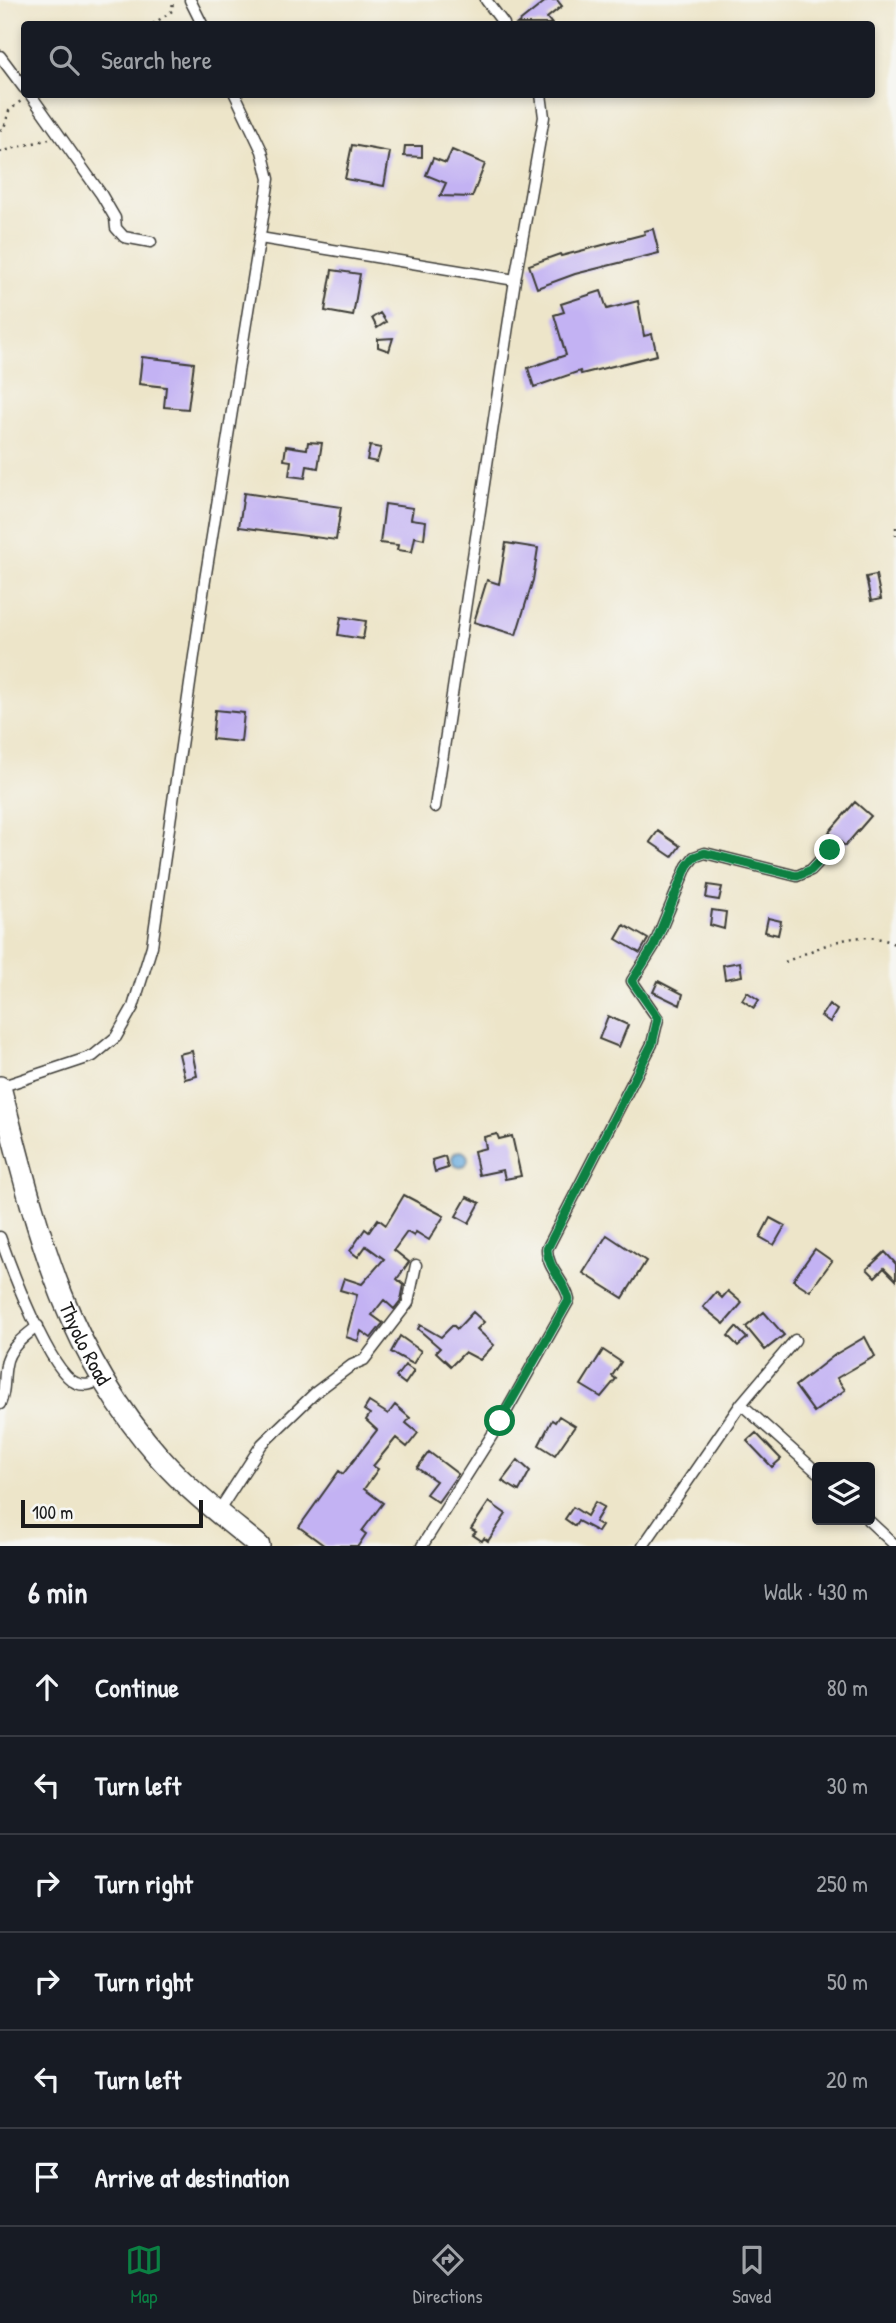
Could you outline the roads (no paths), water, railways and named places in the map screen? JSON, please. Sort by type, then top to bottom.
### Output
[{"type":"highway","name":"Thyolo Road","points":[[0,1087],[51,1272],[102,1379],[162,1460],[259,1546]]},
{"type":"street","points":[[190,0],[200,21]]},
{"type":"street","points":[[486,0],[502,21]]},
{"type":"street","points":[[0,56],[21,84]]},
{"type":"street","points":[[32,98],[101,194],[115,218],[116,228],[124,237],[151,242]]},
{"type":"street","points":[[0,1087],[93,1056],[110,1043],[133,1007],[152,946],[205,580],[269,179],[267,167],[237,98]]},
{"type":"street","points":[[435,807],[515,280],[544,117],[542,98]]},
{"type":"street","points":[[260,238],[515,280]]},
{"type":"street","points":[[422,1546],[500,1421],[569,1300],[567,1291],[547,1261],[547,1249],[652,1044],[658,1018],[632,981],[654,946],[687,866],[694,857],[705,853],[797,876],[811,870],[830,850]]},
{"type":"street","points":[[0,1237],[47,1349],[68,1378],[85,1385],[102,1379]]},
{"type":"street","points":[[218,1512],[262,1444],[316,1392],[352,1365],[364,1360],[408,1303],[416,1265]]},
{"type":"street","points":[[0,1404],[5,1392],[6,1362],[18,1340],[37,1326]]},
{"type":"street","points":[[643,1546],[741,1404],[794,1340]]},
{"type":"street","points":[[741,1404],[812,1468]]},
{"type":"street","points":[[873,1525],[896,1546]]},
{"type":"water","points":[[457,1151],[463,1151],[468,1159],[466,1165],[457,1167],[452,1162],[452,1156]]}]
